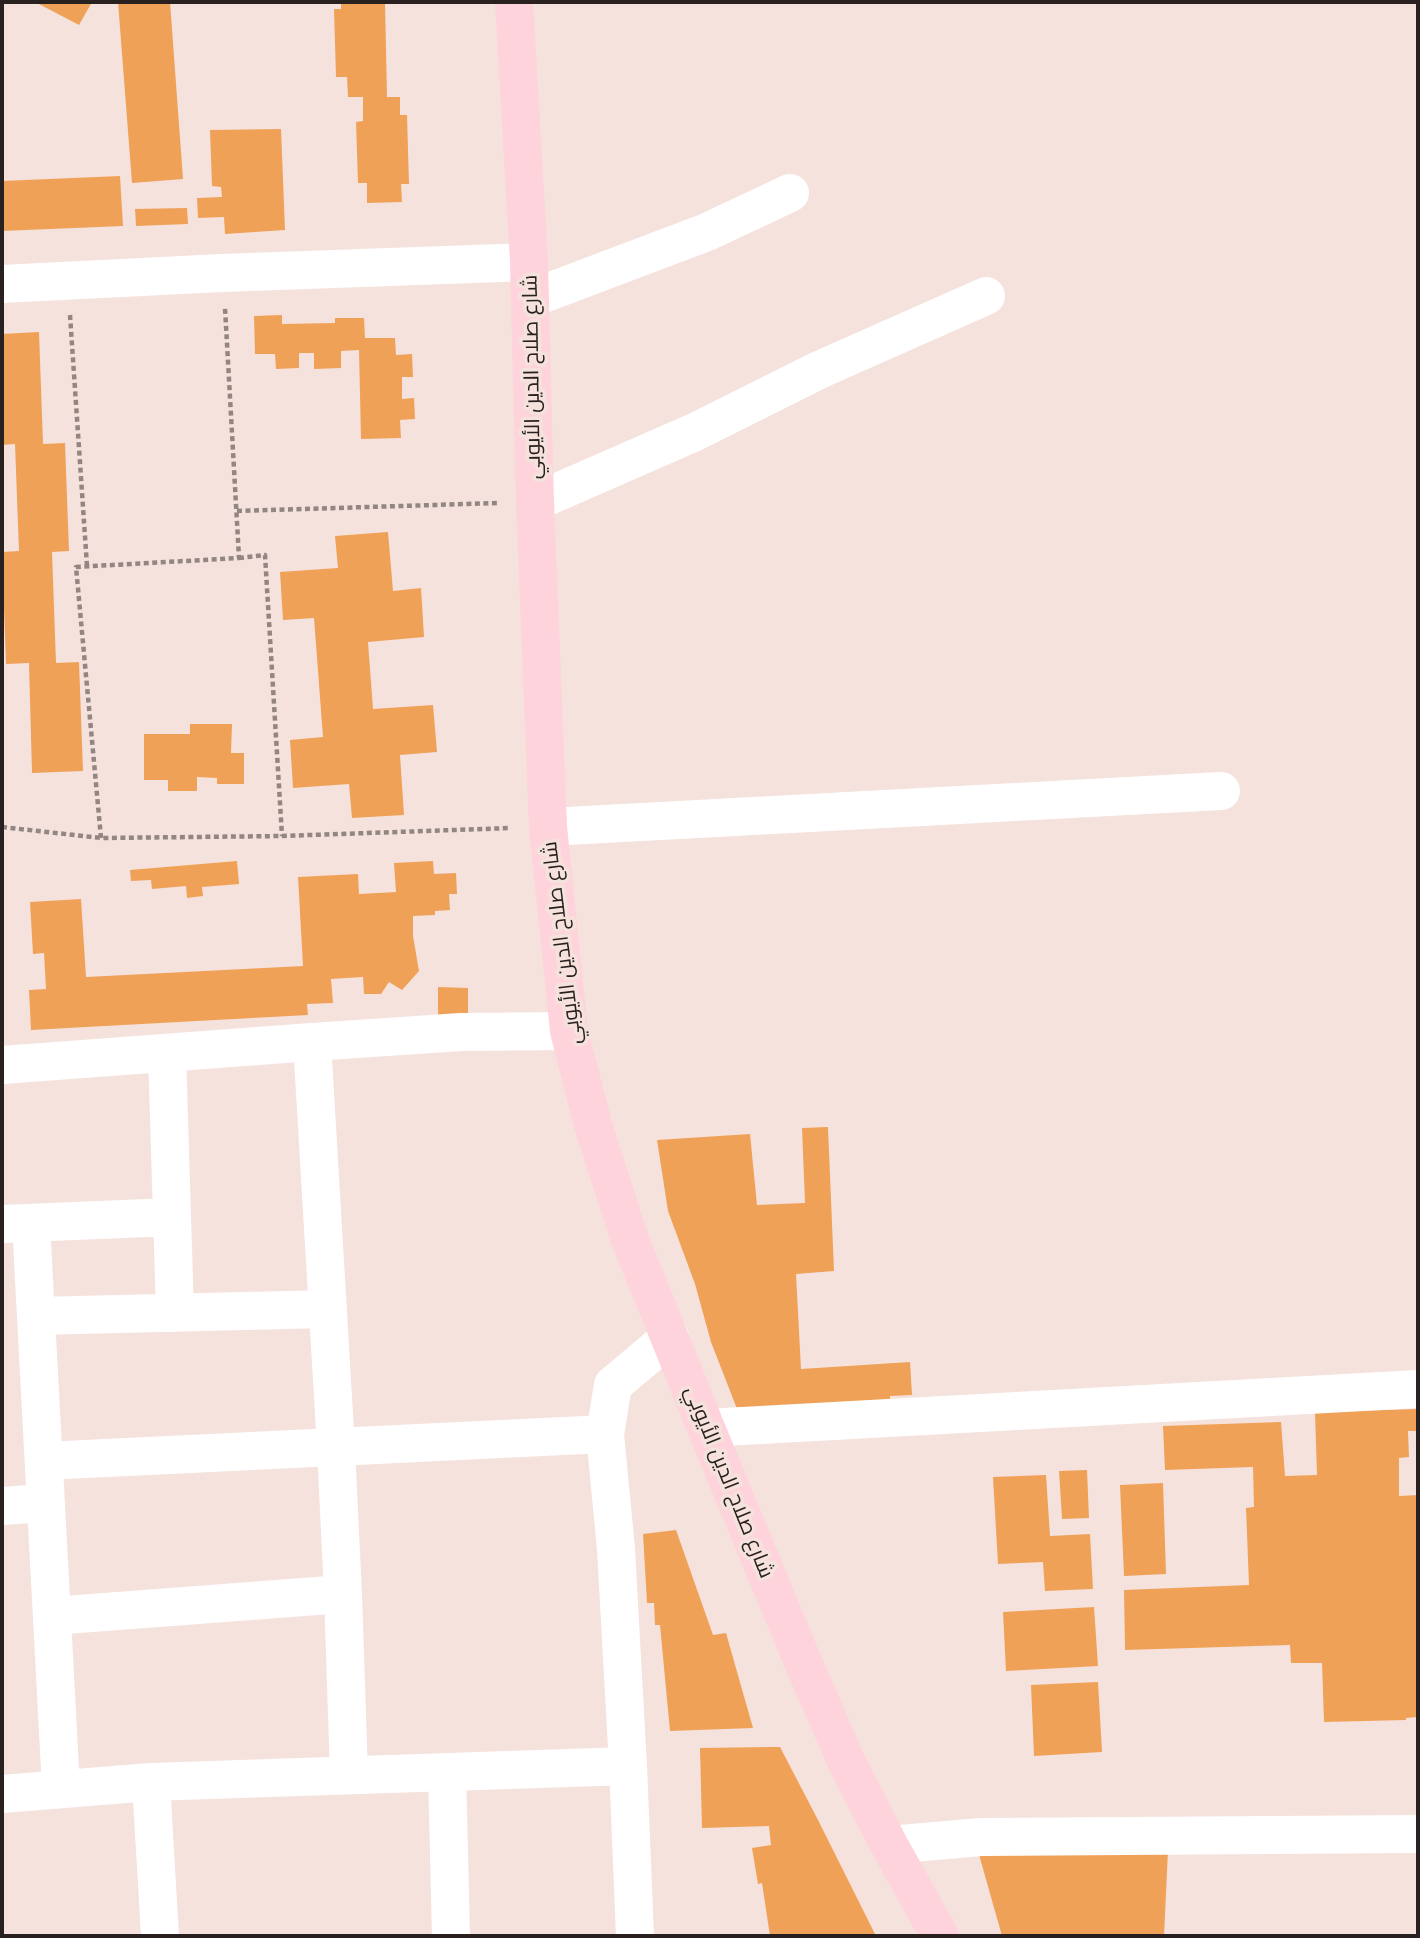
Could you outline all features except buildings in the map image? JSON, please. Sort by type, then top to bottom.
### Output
[{"type":"main road","name":"شارع صلاح الدين الأيوبي","points":[[514,2],[530,280],[535,502],[548,827],[569,1031],[593,1125],[629,1237],[706,1428],[846,1761],[940,1936]]},
{"type":"street","points":[[2,284],[222,273],[530,280],[707,232],[790,193]]},
{"type":"street","points":[[535,502],[695,432],[819,370],[986,296]]},
{"type":"street","points":[[548,827],[1221,791]]},
{"type":"street","points":[[2,1065],[461,1032],[569,1031]]},
{"type":"street","points":[[312,1042],[336,1448],[349,1774]]},
{"type":"street","points":[[167,1053],[176,1313]]},
{"type":"street","points":[[61,1788],[36,1315],[16,1223],[172,1217]]},
{"type":"street","points":[[36,1315],[328,1309]]},
{"type":"street","points":[[635,1936],[616,1549],[605,1434],[613,1385],[670,1337]]},
{"type":"street","points":[[706,1428],[1418,1389]]},
{"type":"street","points":[[44,1461],[605,1434]]},
{"type":"street","points":[[2,1506],[46,1503]]},
{"type":"street","points":[[52,1616],[343,1594]]},
{"type":"street","points":[[2,1794],[151,1782],[628,1766]]},
{"type":"street","points":[[447,1772],[451,1936]]},
{"type":"street","points":[[151,1782],[160,1936]]},
{"type":"street","points":[[889,1845],[981,1837],[1418,1834]]},
{"type":"path","points":[[222,273],[239,558]]},
{"type":"path","points":[[68,280],[87,566]]},
{"type":"path","points":[[237,511],[535,502]]},
{"type":"path","points":[[101,838],[76,567],[265,555],[282,836]]},
{"type":"path","points":[[2,827],[101,838],[282,836],[548,827]]}]
